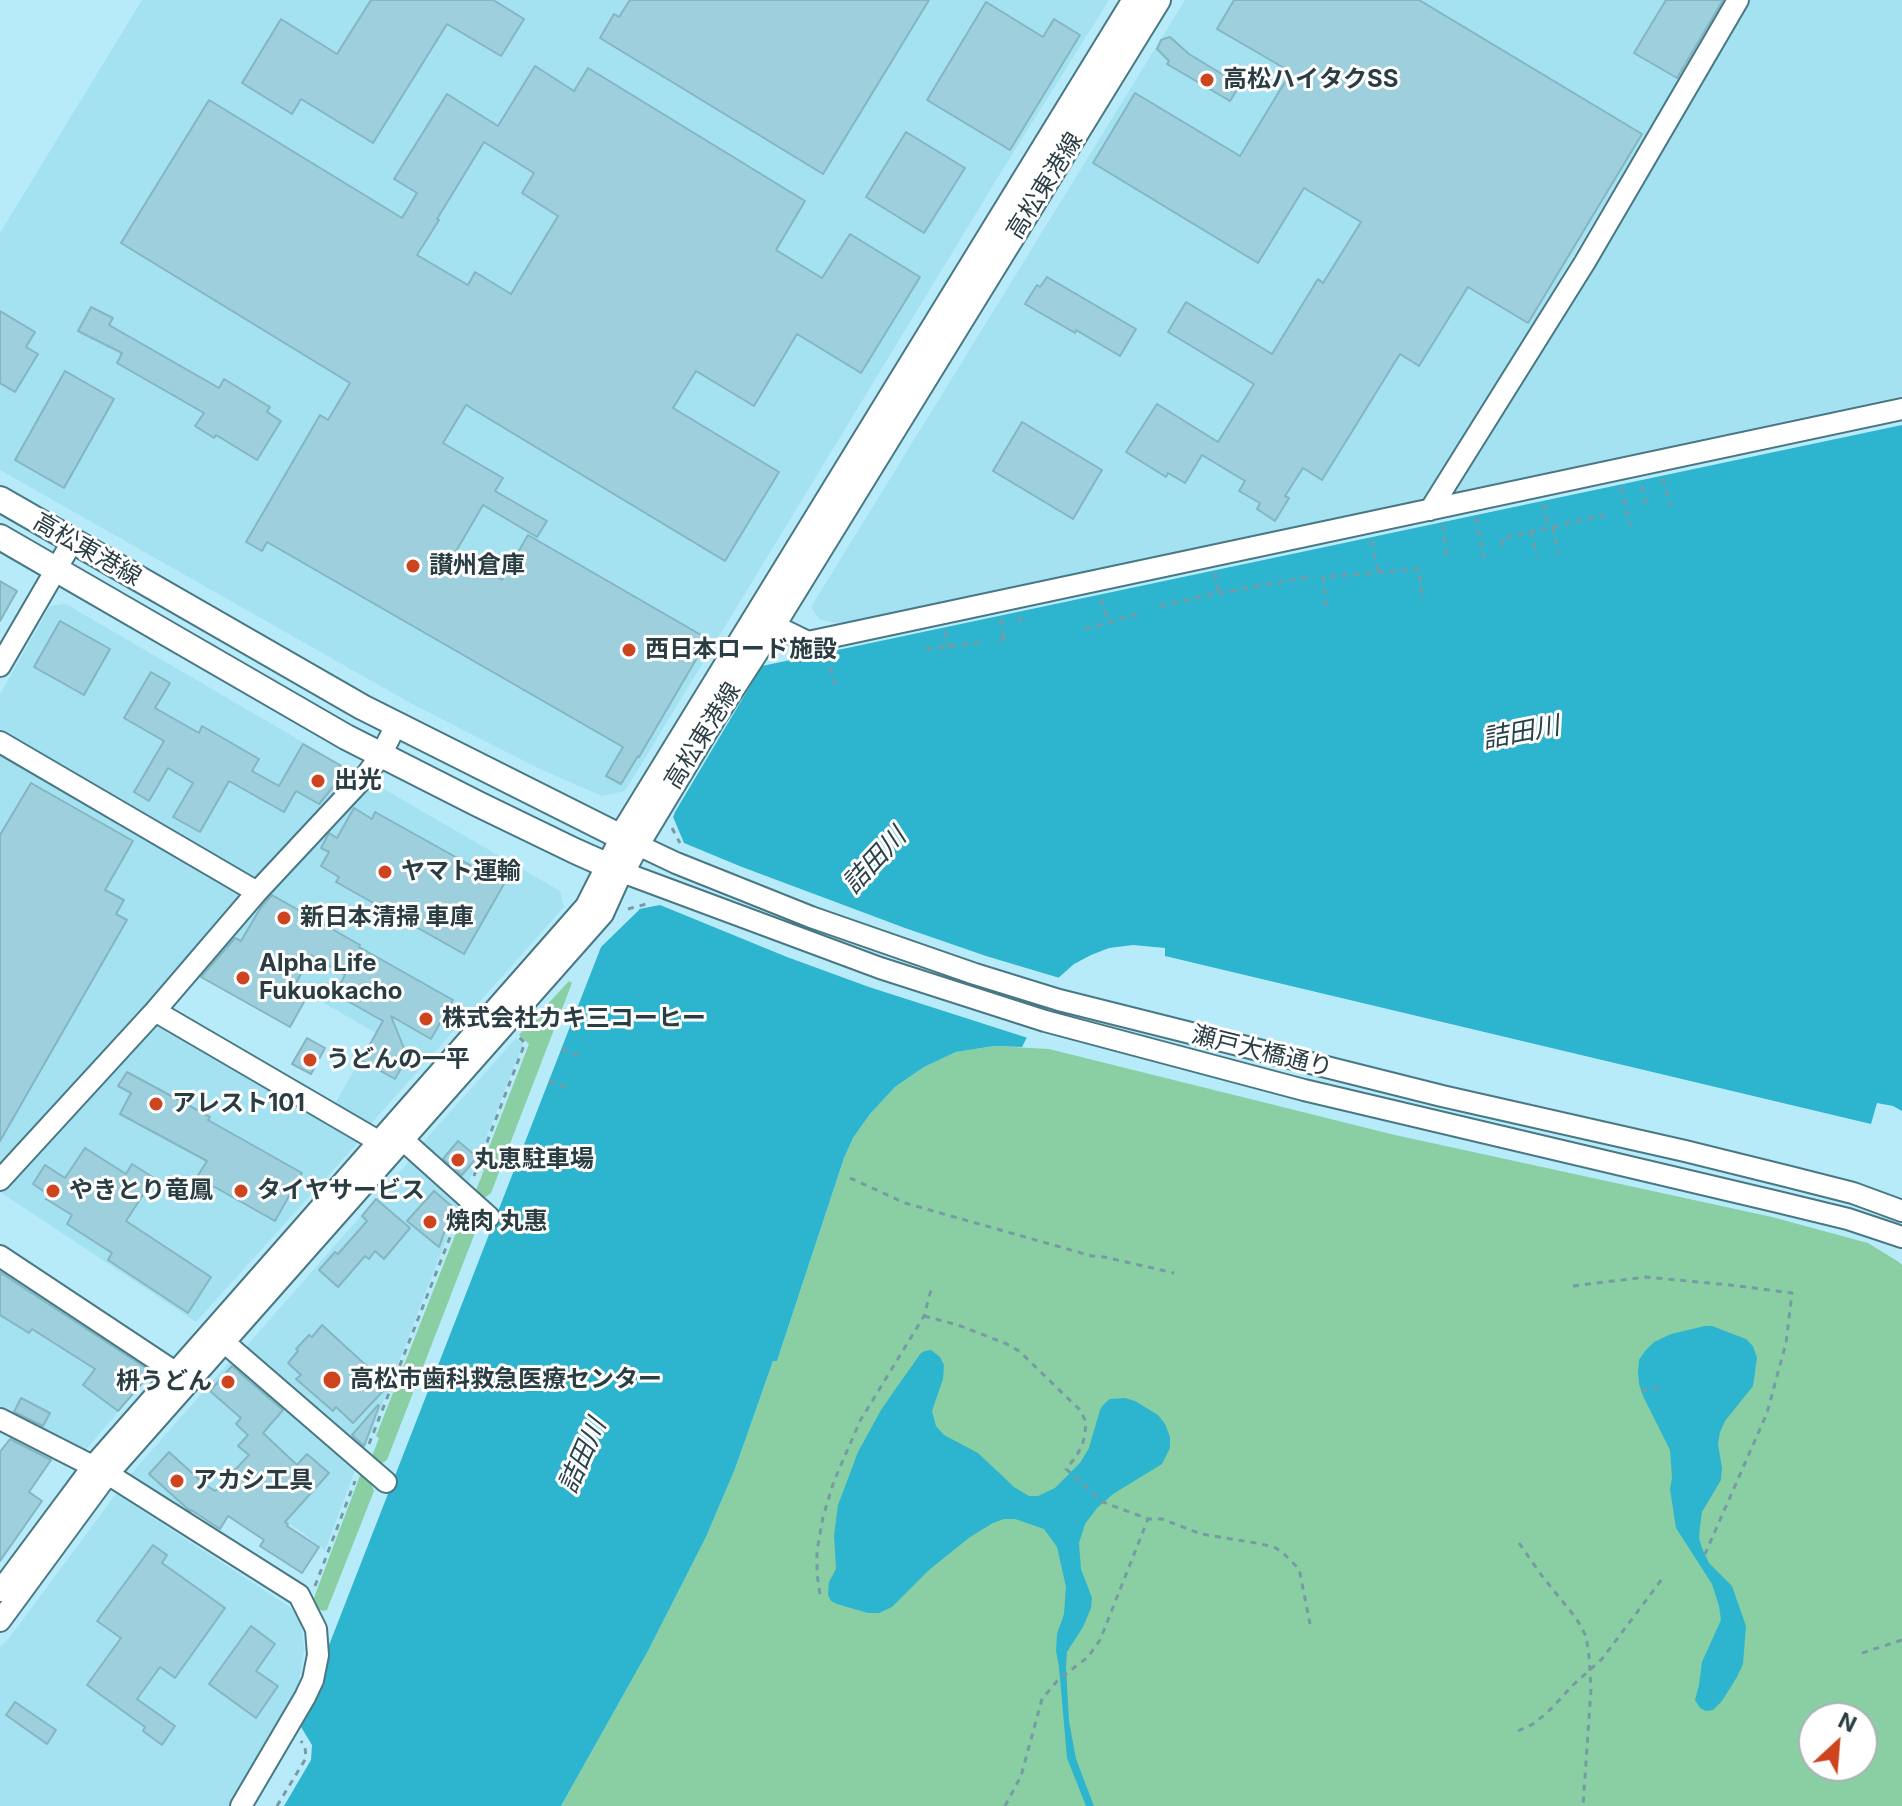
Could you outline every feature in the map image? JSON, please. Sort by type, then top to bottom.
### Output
[{"type":"main road","name":"高松東港線","points":[[0,537],[381,755],[622,871],[713,718],[764,620],[1135,0]]},
{"type":"main road","name":"高松東港線","points":[[764,620],[1158,0]]},
{"type":"main road","name":"高松東港線","points":[[0,499],[396,725],[636,844]]},
{"type":"street","points":[[1436,516],[1738,0]]},
{"type":"street","points":[[764,620],[808,642],[1436,516],[1902,409]]},
{"type":"street","points":[[0,666],[72,542]]},
{"type":"street","points":[[0,1180],[155,1011],[257,892],[367,774],[396,725]]},
{"type":"street","points":[[0,742],[257,892]]},
{"type":"street","name":"瀬戸大橋通り","points":[[636,844],[825,922],[1059,1000],[1442,1096],[1786,1176],[1853,1193],[1902,1211]]},
{"type":"street","points":[[0,1591],[100,1470],[391,1137],[586,906],[622,871]]},
{"type":"street","name":"瀬戸大橋通り","points":[[622,871],[880,968],[1045,1021],[1304,1090],[1848,1219],[1902,1237]]},
{"type":"street","points":[[155,1011],[391,1137],[467,1195],[489,1217]]},
{"type":"street","points":[[0,1256],[175,1372]]},
{"type":"street","points":[[0,1621],[100,1470],[175,1372],[218,1337]]},
{"type":"street","points":[[218,1337],[386,1482]]},
{"type":"street","points":[[0,1419],[100,1470],[299,1595],[316,1629],[318,1655],[313,1680],[241,1806]]},
{"type":"path","points":[[1663,475],[1670,505]]},
{"type":"path","points":[[1641,480],[1646,505]]},
{"type":"path","points":[[1620,484],[1630,526]]},
{"type":"path","points":[[1543,501],[1558,554]]},
{"type":"path","points":[[1475,515],[1484,558]]},
{"type":"path","points":[[1503,546],[1502,538],[1605,515]]},
{"type":"path","points":[[1436,516],[1447,557]]},
{"type":"path","points":[[1531,531],[1537,557]]},
{"type":"path","points":[[1372,537],[1378,572]]},
{"type":"path","points":[[1326,606],[1323,577],[1419,569],[1423,601]]},
{"type":"path","points":[[1214,570],[1218,593]]},
{"type":"path","points":[[1160,606],[1314,576]]},
{"type":"path","points":[[1100,595],[1108,622]]},
{"type":"path","points":[[1020,612],[1021,628]]},
{"type":"path","points":[[1085,629],[1141,613]]},
{"type":"path","points":[[1000,616],[1001,639],[1011,638]]},
{"type":"path","points":[[944,628],[948,647]]},
{"type":"path","points":[[926,649],[983,642]]},
{"type":"path","points":[[826,652],[835,684]]},
{"type":"path","points":[[306,1609],[525,1043],[515,1034]]},
{"type":"path","points":[[562,1049],[581,1057]]},
{"type":"path","points":[[549,1081],[571,1089]]},
{"type":"path","points":[[850,1178],[905,1203],[1092,1256],[1174,1273]]},
{"type":"path","points":[[1573,1286],[1646,1277],[1792,1293],[1786,1343],[1767,1413],[1705,1554]]},
{"type":"path","points":[[820,1594],[817,1551],[834,1481],[860,1421],[924,1316],[931,1290]]},
{"type":"path","points":[[924,1316],[958,1325],[1019,1351],[1080,1410],[1086,1422],[1085,1434],[1082,1446],[1066,1469],[1103,1502],[1201,1534],[1276,1548],[1291,1560],[1300,1573],[1310,1624]]},
{"type":"path","points":[[1641,1391],[1658,1388]]},
{"type":"path","points":[[1005,1806],[1021,1776],[1042,1699],[1058,1680],[1088,1657],[1100,1640],[1148,1519]]},
{"type":"path","points":[[1519,1543],[1576,1618],[1586,1636],[1591,1689],[1583,1806]]},
{"type":"path","points":[[1518,1731],[1548,1712],[1602,1659],[1662,1579]]},
{"type":"path","points":[[1862,1653],[1902,1640]]},
{"type":"path","points":[[277,1806],[306,1758],[305,1747],[288,1726]]},
{"type":"shaded area","points":[[142,0],[1109,0],[625,791],[602,796],[540,769],[414,705],[0,470],[0,233]]},
{"type":"shaded area","points":[[1185,0],[1726,0],[1429,498],[851,622],[835,623],[819,619],[811,607]]},
{"type":"shaded area","points":[[1748,0],[1902,0],[1902,396],[1450,493]]},
{"type":"shaded area","points":[[66,604],[356,773],[264,874],[251,876],[0,730],[0,694],[50,606]]},
{"type":"shaded area","points":[[0,752],[238,891],[239,902],[0,1166]]},
{"type":"shaded area","points":[[370,781],[560,891],[564,907],[369,1126],[334,1105],[376,1033],[221,944]]},
{"type":"shaded area","points":[[160,1023],[362,1138],[196,1322],[0,1192],[151,1024]]},
{"type":"shaded area","points":[[516,1038],[523,1044],[466,1189],[418,1148]]},
{"type":"shaded area","points":[[411,1159],[462,1199],[362,1456],[242,1351]]},
{"type":"shaded area","points":[[0,1265],[157,1367],[83,1453],[0,1410]]},
{"type":"shaded area","points":[[232,1359],[356,1468],[325,1550],[227,1476],[191,1515],[130,1475]]},
{"type":"shaded area","points":[[116,1494],[290,1607],[302,1629],[304,1649],[298,1689],[231,1806],[0,1806],[0,1647]]},
{"type":"green space","points":[[569,981],[572,983],[491,1193],[483,1199],[474,1195],[484,1170],[481,1168],[529,1044],[519,1035]]},
{"type":"green space","points":[[994,1046],[1049,1049],[1395,1135],[1772,1217],[1868,1243],[1899,1262],[1902,1265],[1902,1806],[561,1806],[648,1651],[706,1537],[735,1469],[773,1361],[777,1361],[853,1138],[895,1087],[924,1067],[956,1052]]},
{"type":"green space","points":[[465,1210],[470,1210],[478,1225],[387,1460],[379,1465],[370,1461],[379,1438],[376,1436]]},
{"type":"green space","points":[[361,1473],[370,1481],[374,1491],[327,1610],[323,1611],[312,1603]]},
{"type":"water","name":"詰田川","points":[[1902,425],[1902,1111],[1877,1103],[1871,1124],[1165,956],[1165,948],[1133,945],[1109,948],[1091,955],[1074,964],[1056,980],[1022,1047],[994,1046],[956,1052],[924,1067],[895,1087],[853,1138],[777,1361],[773,1361],[735,1469],[706,1537],[648,1651],[561,1806],[284,1806],[311,1760],[312,1745],[301,1727],[313,1701],[324,1658],[601,947],[639,910],[675,812],[762,666]]},
{"type":"water","points":[[1705,1326],[1746,1339],[1753,1346],[1757,1358],[1753,1386],[1720,1432],[1721,1480],[1702,1512],[1699,1538],[1702,1548],[1709,1563],[1732,1586],[1746,1626],[1743,1664],[1737,1677],[1722,1701],[1713,1710],[1706,1711],[1695,1700],[1702,1662],[1721,1620],[1719,1606],[1712,1584],[1676,1528],[1670,1489],[1670,1450],[1643,1396],[1638,1372],[1639,1360],[1654,1342],[1671,1334]]},
{"type":"water","points":[[931,1350],[944,1365],[943,1379],[932,1411],[936,1426],[944,1435],[978,1453],[1014,1487],[1029,1496],[1038,1496],[1055,1488],[1080,1463],[1089,1448],[1100,1410],[1110,1399],[1135,1401],[1158,1415],[1170,1437],[1170,1448],[1162,1464],[1113,1494],[1097,1508],[1085,1524],[1079,1543],[1081,1569],[1092,1598],[1083,1627],[1067,1652],[1069,1721],[1076,1759],[1094,1806],[1086,1806],[1067,1758],[1056,1651],[1066,1587],[1057,1547],[1044,1529],[1015,1519],[993,1523],[929,1570],[892,1607],[879,1613],[837,1604],[828,1595],[829,1582],[836,1569],[834,1535],[838,1505],[858,1452],[881,1410],[921,1353]]},
{"type":"pier","points":[[671,812],[684,843],[905,928],[1063,979],[1031,1039],[869,987],[660,905],[634,910]]},
{"type":"building","points":[[371,0],[493,0],[524,19],[501,56],[447,24],[373,143],[301,99],[292,114],[242,83],[281,19],[337,54]]},
{"type":"building","points":[[630,0],[929,0],[823,174],[600,38],[614,14],[619,17]]},
{"type":"building","points":[[1234,0],[1419,0],[1642,134],[1528,323],[1468,287],[1419,366],[1400,354],[1322,480],[1303,468],[1285,496],[1289,498],[1275,521],[1257,509],[1260,503],[1239,491],[1245,481],[1202,455],[1185,483],[1168,473],[1166,477],[1126,452],[1157,404],[1218,442],[1254,384],[1168,332],[1186,302],[1272,354],[1318,279],[1323,283],[1361,222],[1304,188],[1258,263],[1093,163],[1135,93],[1240,156],[1291,72],[1217,29]]},
{"type":"building","points":[[1666,0],[1723,0],[1677,78],[1634,53]]},
{"type":"building","points":[[986,2],[1043,37],[1054,19],[1080,35],[1010,150],[927,100]]},
{"type":"building","points":[[1170,37],[1189,54],[1240,85],[1230,101],[1167,64],[1169,61],[1157,49],[1161,40]]},
{"type":"building","points":[[535,66],[574,91],[588,68],[805,201],[776,250],[822,278],[850,234],[920,277],[861,373],[797,334],[754,406],[696,371],[673,408],[779,472],[725,561],[466,405],[443,443],[503,478],[495,491],[547,521],[537,537],[483,505],[455,553],[502,580],[528,535],[708,639],[621,784],[606,776],[623,747],[267,542],[262,551],[246,542],[320,415],[328,420],[350,383],[121,243],[209,100],[402,218],[417,193],[394,179],[447,94],[498,126]],"holes":[[[484,142],[534,173],[522,193],[558,216],[511,294],[475,272],[468,285],[417,255]]]},
{"type":"building","points":[[906,132],[965,168],[924,233],[866,197]]},
{"type":"building","points":[[1047,277],[1136,329],[1120,356],[1025,304],[1037,285],[1040,287]]},
{"type":"building","points":[[91,307],[113,318],[109,325],[219,388],[224,379],[270,407],[267,412],[281,421],[257,460],[195,426],[204,413],[117,363],[122,353],[78,331]]},
{"type":"building","points":[[0,311],[35,332],[26,347],[38,354],[15,392],[0,383]]},
{"type":"building","points":[[65,371],[114,399],[64,488],[15,460]]},
{"type":"building","points":[[1022,422],[1102,470],[1073,519],[993,471]]},
{"type":"building","points":[[0,581],[17,591],[0,621]]},
{"type":"building","points":[[60,621],[110,649],[84,695],[34,667]]},
{"type":"building","points":[[151,672],[170,683],[155,708],[199,733],[202,726],[259,759],[252,771],[279,786],[303,744],[345,768],[319,804],[296,791],[284,812],[229,781],[200,832],[173,817],[193,783],[168,768],[149,801],[134,792],[164,741],[124,718]]},
{"type":"building","points":[[31,783],[133,841],[105,890],[124,900],[116,914],[127,920],[0,1141],[0,835]]},
{"type":"building","points":[[354,808],[372,819],[375,812],[504,884],[464,954],[336,882],[339,877],[321,866],[329,852],[321,848],[329,833],[337,838]]},
{"type":"building","points":[[272,895],[453,1000],[431,1039],[391,1016],[405,1051],[404,1063],[395,1079],[361,1060],[383,1021],[335,994],[345,975],[311,955],[295,985],[309,993],[290,1027],[201,977],[235,938],[241,941],[261,907]]},
{"type":"building","points":[[307,1038],[325,1048],[311,1074],[292,1064]]},
{"type":"building","points":[[127,1072],[210,1117],[208,1120],[302,1173],[275,1221],[197,1177],[207,1161],[120,1114],[131,1093],[118,1086]]},
{"type":"building","name":"丸恵駐車場","points":[[458,1141],[477,1157],[462,1175],[443,1159]]},
{"type":"building","points":[[85,1148],[126,1174],[132,1164],[154,1178],[126,1221],[211,1277],[188,1313],[108,1260],[112,1253],[67,1224],[72,1215],[46,1199],[49,1195],[33,1184],[45,1165],[65,1178]]},
{"type":"building","points":[[434,1191],[455,1209],[439,1247],[407,1221]]},
{"type":"building","points":[[376,1199],[410,1228],[384,1259],[375,1251],[369,1259],[365,1256],[338,1287],[319,1270],[367,1221],[362,1216]]},
{"type":"building","points":[[0,1272],[152,1372],[118,1411],[83,1385],[95,1369],[32,1329],[29,1333],[0,1315]]},
{"type":"building","points":[[322,1325],[381,1379],[379,1383],[385,1389],[353,1423],[336,1407],[333,1411],[296,1379],[301,1375],[288,1363],[298,1351],[296,1349]]},
{"type":"building","points":[[232,1366],[283,1410],[263,1433],[297,1465],[307,1454],[329,1473],[285,1522],[319,1547],[302,1573],[260,1546],[264,1540],[228,1516],[220,1529],[190,1511],[149,1474],[169,1452],[215,1491],[249,1455],[238,1446],[248,1435],[236,1424],[241,1418],[210,1391]]},
{"type":"building","points":[[21,1398],[50,1413],[43,1426],[14,1412]]},
{"type":"building","points":[[379,1406],[364,1446],[352,1435]]},
{"type":"building","points":[[10,1439],[51,1460],[29,1492],[42,1501],[0,1561],[0,1452]]},
{"type":"building","points":[[153,1545],[167,1555],[162,1563],[225,1608],[175,1678],[160,1667],[137,1699],[175,1726],[162,1745],[143,1731],[145,1727],[87,1685],[121,1638],[97,1621]]},
{"type":"building","points":[[251,1626],[275,1644],[256,1671],[278,1686],[256,1718],[209,1684]]},
{"type":"building","points":[[15,1702],[56,1730],[47,1744],[6,1715]]},
{"type":"place","name":"高松ハイタクSS","points":[[1207,80]]},
{"type":"place","name":"讃州倉庫","points":[[413,566]]},
{"type":"place","name":"西日本ロード施設","points":[[629,650]]},
{"type":"place","name":"出光","points":[[318,781]]},
{"type":"place","name":"ヤマト運輸","points":[[385,872]]},
{"type":"place","name":"新日本清掃 車庫","points":[[284,918]]},
{"type":"place","name":"Alpha Life Fukuokacho","points":[[243,978]]},
{"type":"place","name":"株式会社カキ三コーヒー","points":[[426,1019]]},
{"type":"place","name":"うどんの一平","points":[[310,1060]]},
{"type":"place","name":"アレスト101","points":[[156,1104]]},
{"type":"place","name":"丸恵駐車場","points":[[458,1160]]},
{"type":"place","name":"やきとり竜鳳","points":[[53,1191]]},
{"type":"place","name":"タイヤサービス","points":[[241,1191]]},
{"type":"place","name":"焼肉 丸惠","points":[[430,1222]]},
{"type":"place","name":"高松市歯科救急医療センター","points":[[332,1380]]},
{"type":"place","name":"枡うどん","points":[[228,1382]]},
{"type":"place","name":"アカシ工具","points":[[177,1481]]}]
